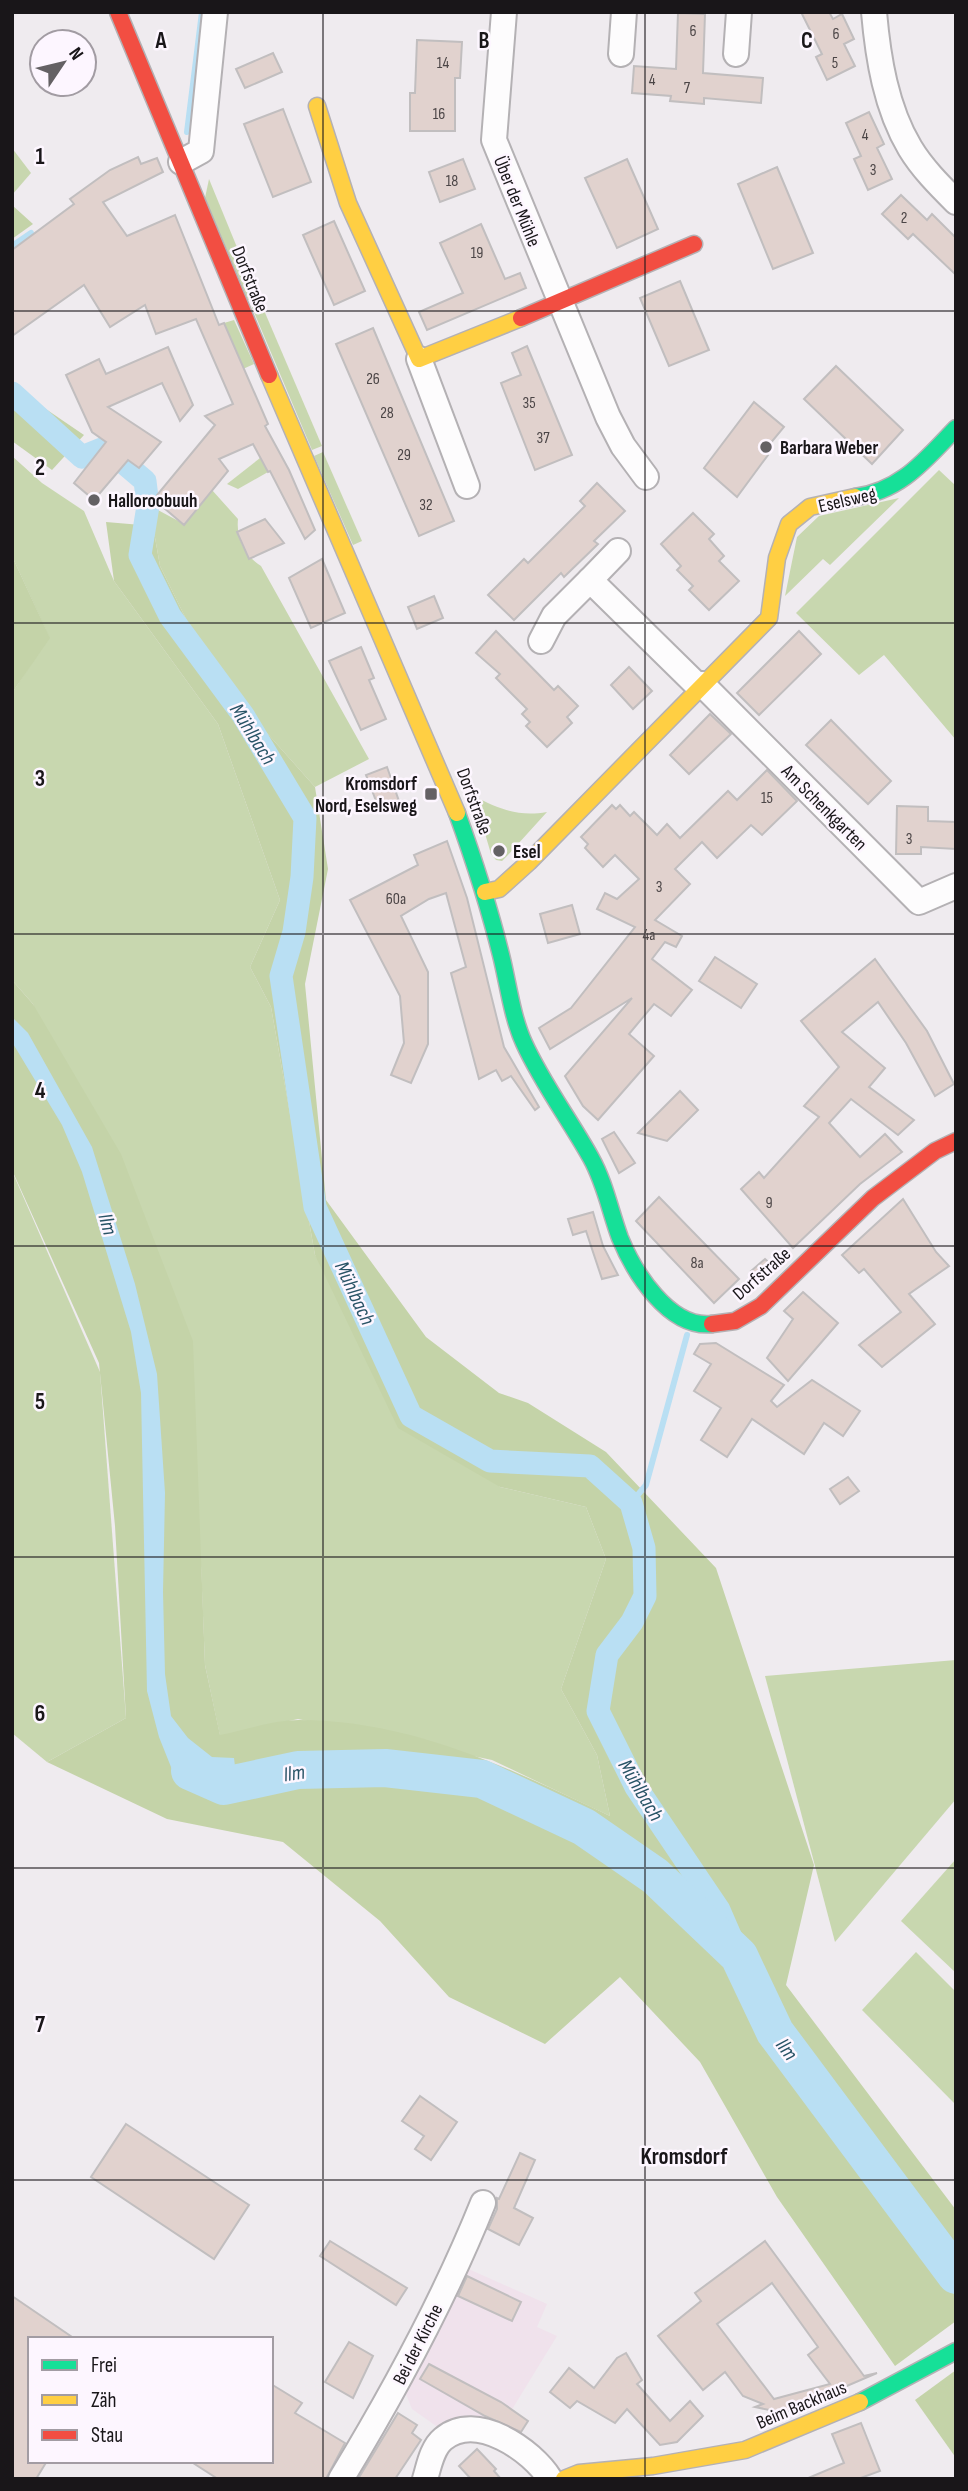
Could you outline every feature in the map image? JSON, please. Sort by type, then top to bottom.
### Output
[{"type":"street","name":"Dorfstraße","points":[[118,12],[244,319],[449,789],[485,892],[523,1042],[593,1161],[609,1199],[620,1237],[639,1274],[663,1302],[682,1317],[701,1325],[735,1321],[761,1306],[873,1198],[935,1151],[956,1141]]},
{"type":"street","points":[[181,162],[201,151],[215,12]]},
{"type":"street","name":"Über der Mühle","points":[[504,12],[494,140],[559,303],[608,416],[623,446],[646,477]]},
{"type":"street","points":[[621,54],[624,12]]},
{"type":"street","points":[[736,54],[739,12]]},
{"type":"street","points":[[874,12],[887,92],[909,146],[926,171],[956,202]]},
{"type":"street","points":[[317,106],[328,152],[371,257],[418,359],[467,486]]},
{"type":"street","points":[[418,359],[559,303],[694,244]]},
{"type":"street","name":"Eselsweg","points":[[485,892],[499,888],[529,862],[769,618],[775,594],[776,559],[790,523],[810,507],[839,497],[885,491],[901,482],[956,428]]},
{"type":"street","points":[[541,641],[554,616],[618,551]]},
{"type":"street","points":[[590,580],[701,686]]},
{"type":"street","name":"Am Schenkgarten","points":[[701,686],[919,902],[956,886]]},
{"type":"street","name":"Bei der Kirche","points":[[341,2479],[420,2340],[455,2270],[482,2203]]},
{"type":"street","name":"Beim Backhaus","points":[[656,2472],[746,2450],[879,2394],[956,2351]]},
{"type":"street","points":[[425,2479],[433,2454],[443,2438],[470,2429],[501,2436],[541,2463],[550,2479]]},
{"type":"street","points":[[564,2479],[579,2473],[656,2472]]},
{"type":"shaded area","points":[[464,2267],[547,2304],[537,2327],[557,2336],[500,2429],[436,2426],[412,2409],[404,2389]]},
{"type":"green space","points":[[12,148],[31,173],[12,195]]},
{"type":"green space","points":[[209,179],[257,296],[248,300],[205,198]]},
{"type":"green space","points":[[12,205],[33,224],[12,239]]},
{"type":"green space","points":[[260,301],[322,446],[312,450],[251,305]]},
{"type":"green space","points":[[234,320],[254,364],[243,369],[224,323]]},
{"type":"green space","points":[[12,386],[84,435],[52,470],[12,441]]},
{"type":"green space","points":[[323,452],[362,541],[353,545],[314,456]]},
{"type":"green space","points":[[12,456],[42,483],[84,511],[114,581],[218,724],[280,900],[250,967],[271,1007],[315,1255],[500,1487],[586,1507],[606,1559],[561,1689],[597,1755],[610,1816],[492,1760],[298,1719],[220,1736],[205,1665],[201,1565],[33,1004],[12,980],[12,693],[49,637],[12,556]]},
{"type":"green space","points":[[260,458],[268,472],[238,489],[227,484]]},
{"type":"green space","points":[[939,470],[956,486],[956,740],[884,655],[859,675],[796,613]]},
{"type":"green space","points":[[212,490],[238,519],[238,533],[243,546],[250,557],[261,566],[369,759],[315,787],[211,670],[160,566],[153,526],[156,509],[184,524]]},
{"type":"green space","points":[[899,498],[830,565],[823,559],[785,596],[797,537],[819,516]]},
{"type":"green space","points":[[106,522],[153,526],[160,566],[211,670],[315,787],[328,869],[305,984],[326,1200],[426,1337],[499,1393],[528,1403],[606,1452],[716,1568],[814,1865],[786,1985],[956,2210],[956,2321],[895,2366],[777,2197],[700,2062],[620,1977],[545,2044],[449,1997],[380,1921],[283,1842],[167,1819],[47,1762],[126,1718],[115,1526],[99,1363],[12,1170],[12,980],[33,1004],[121,1154],[193,1341],[205,1665],[220,1735],[289,1720],[340,1722],[381,1728],[460,1750],[536,1781],[610,1816],[597,1755],[561,1689],[606,1559],[586,1507],[500,1487],[398,1428],[315,1255],[271,1007],[250,967],[280,900],[218,724],[114,581]]},
{"type":"green space","points":[[12,556],[50,638],[12,693]]},
{"type":"green space","points":[[474,796],[509,811],[547,812],[502,861],[496,860],[491,854]]},
{"type":"green space","points":[[12,1171],[100,1372],[126,1718],[47,1762],[12,1733]]},
{"type":"green space","points":[[956,1660],[956,1799],[835,1942],[765,1676]]},
{"type":"green space","points":[[956,1859],[956,1973],[901,1921]]},
{"type":"green space","points":[[916,1952],[956,1992],[956,2105],[862,2010]]},
{"type":"green space","points":[[956,2370],[956,2458],[915,2400]]},
{"type":"water","points":[[12,1017],[28,1033],[92,1147],[135,1284],[157,1374],[165,1493],[165,1674],[171,1716],[188,1738],[212,1757],[234,1758],[238,1791],[217,1791],[173,1772],[159,1737],[147,1691],[141,1393],[131,1332],[82,1172],[62,1125],[12,1042]]},
{"type":"building","points":[[801,12],[829,12],[833,19],[842,14],[854,39],[844,44],[855,66],[827,80],[816,57],[822,54]]},
{"type":"building","points":[[678,13],[705,14],[703,73],[763,78],[761,103],[704,98],[704,104],[670,101],[671,96],[632,93],[634,66],[676,69]]},
{"type":"building","points":[[417,40],[462,42],[460,78],[455,78],[455,131],[410,131],[410,93],[415,93]]},
{"type":"building","points":[[273,53],[282,72],[245,88],[236,69]]},
{"type":"building","points":[[283,109],[311,182],[273,197],[244,124]]},
{"type":"building","points":[[869,112],[884,144],[877,148],[892,179],[868,190],[854,159],[861,156],[846,123]]},
{"type":"building","points":[[138,157],[141,164],[157,158],[163,172],[103,202],[127,236],[175,215],[219,325],[224,323],[268,424],[265,426],[289,470],[315,530],[305,539],[253,444],[219,459],[228,471],[184,525],[157,502],[157,495],[215,425],[205,416],[233,404],[196,319],[156,334],[145,305],[110,327],[84,285],[12,336],[12,250],[74,204],[70,199],[110,170]]},
{"type":"building","points":[[463,159],[475,189],[440,202],[429,172]]},
{"type":"building","points":[[627,159],[658,229],[617,248],[585,178]]},
{"type":"building","points":[[777,167],[813,253],[773,269],[738,184]]},
{"type":"building","points":[[901,195],[927,220],[932,214],[956,238],[956,275],[913,234],[908,239],[882,214]]},
{"type":"building","points":[[334,221],[365,291],[334,305],[303,235]]},
{"type":"building","points":[[481,224],[505,279],[520,273],[526,288],[427,330],[419,312],[463,293],[440,243]]},
{"type":"building","points":[[680,281],[709,350],[669,366],[640,298]]},
{"type":"building","points":[[373,328],[454,521],[419,536],[336,344]]},
{"type":"building","points":[[527,346],[572,455],[535,470],[501,383],[521,375],[512,353]]},
{"type":"building","points":[[168,347],[193,405],[180,421],[162,383],[108,407],[161,442],[139,468],[128,460],[94,500],[74,483],[106,442],[92,432],[66,375],[99,359],[106,374]]},
{"type":"building","points":[[836,366],[903,430],[872,464],[804,399]]},
{"type":"building","points":[[754,402],[784,427],[764,451],[768,455],[737,497],[704,468]]},
{"type":"building","points":[[597,483],[625,511],[594,541],[598,544],[564,577],[561,573],[514,620],[488,595],[524,559],[528,563],[585,506],[580,501]]},
{"type":"building","points":[[693,513],[714,534],[709,539],[724,556],[719,561],[739,581],[709,610],[689,590],[693,586],[677,570],[681,566],[661,544]]},
{"type":"building","points":[[265,519],[284,543],[249,559],[237,532]]},
{"type":"building","points":[[322,559],[345,613],[311,628],[289,578]]},
{"type":"building","points":[[434,596],[443,618],[417,629],[408,607]]},
{"type":"building","points":[[496,631],[554,690],[558,686],[578,706],[567,717],[572,723],[547,747],[526,726],[530,722],[522,714],[527,709],[496,678],[500,674],[476,653]]},
{"type":"building","points":[[799,631],[821,654],[759,715],[737,693]]},
{"type":"building","points":[[361,647],[374,678],[369,680],[386,719],[361,730],[329,661]]},
{"type":"building","points":[[629,667],[652,691],[633,709],[611,685]]},
{"type":"building","points":[[710,714],[731,734],[689,774],[670,755]]},
{"type":"building","points":[[831,720],[891,781],[868,804],[806,745]]},
{"type":"building","points":[[387,767],[400,804],[380,811],[366,775]]},
{"type":"building","points":[[767,770],[797,801],[762,835],[751,825],[717,858],[702,842],[675,869],[690,884],[655,920],[682,936],[676,947],[665,942],[652,959],[692,990],[671,1016],[654,1004],[629,1034],[654,1056],[598,1120],[583,1106],[565,1076],[632,998],[550,1049],[539,1028],[571,1008],[635,927],[597,909],[605,893],[617,899],[639,879],[615,855],[603,867],[585,848],[588,844],[581,837],[612,805],[616,809],[620,805],[630,816],[634,812],[657,835],[667,824],[680,838],[728,791],[737,800]]},
{"type":"building","points":[[897,806],[928,807],[928,821],[956,822],[956,849],[921,847],[921,854],[896,854]]},
{"type":"building","points":[[447,841],[467,898],[504,1047],[539,1107],[535,1110],[511,1076],[502,1081],[496,1070],[479,1079],[451,973],[466,967],[446,893],[429,899],[401,916],[428,972],[428,1044],[411,1083],[391,1075],[404,1043],[400,996],[350,900],[418,865],[414,855]]},
{"type":"building","points":[[572,905],[580,934],[548,943],[540,914]]},
{"type":"building","points":[[715,957],[757,984],[741,1008],[699,981]]},
{"type":"building","points":[[875,959],[927,1031],[954,1084],[935,1096],[906,1043],[878,1002],[842,1032],[885,1068],[869,1087],[914,1120],[898,1135],[851,1099],[829,1123],[860,1157],[885,1134],[902,1152],[860,1184],[793,1248],[741,1189],[759,1172],[764,1178],[819,1117],[804,1106],[839,1067],[801,1021]]},
{"type":"building","points":[[680,1091],[698,1110],[667,1141],[638,1133]]},
{"type":"building","points":[[614,1132],[635,1163],[619,1173],[602,1139]]},
{"type":"building","points":[[659,1197],[739,1279],[714,1303],[636,1221]]},
{"type":"building","points":[[903,1199],[936,1252],[949,1266],[909,1294],[935,1324],[882,1367],[859,1345],[901,1312],[864,1269],[859,1273],[842,1255]]},
{"type":"building","points":[[593,1212],[603,1246],[618,1275],[602,1279],[586,1231],[573,1235],[568,1219]]},
{"type":"building","points":[[765,1259],[774,1267],[760,1281],[751,1271]]},
{"type":"building","points":[[803,1292],[838,1323],[788,1381],[767,1358],[793,1319],[784,1311]]},
{"type":"building","points":[[716,1343],[784,1385],[771,1401],[777,1407],[812,1380],[860,1411],[843,1436],[824,1423],[804,1454],[752,1419],[727,1457],[701,1440],[721,1408],[694,1391],[711,1364],[694,1354],[700,1344]]},
{"type":"building","points":[[848,1477],[859,1491],[840,1504],[830,1489]]},
{"type":"building","points":[[420,2096],[457,2122],[431,2160],[415,2149],[424,2136],[402,2121]]},
{"type":"building","points":[[126,2124],[249,2205],[214,2259],[91,2177]]},
{"type":"building","points":[[520,2153],[535,2160],[514,2208],[533,2218],[519,2245],[488,2229],[497,2209],[497,2198],[499,2199]]},
{"type":"building","points":[[330,2241],[407,2288],[396,2305],[320,2256]]},
{"type":"building","points":[[765,2241],[864,2376],[877,2373],[784,2413],[755,2407],[763,2404],[743,2396],[725,2372],[703,2390],[658,2336],[701,2301],[695,2293]],"holes":[[[772,2283],[818,2347],[808,2355],[830,2384],[774,2399],[717,2324]]]},
{"type":"building","points":[[467,2276],[521,2302],[512,2321],[458,2296]]},
{"type":"building","points":[[12,2296],[72,2337],[28,2337],[28,2463],[46,2463],[36,2479],[12,2479]]},
{"type":"building","points":[[349,2342],[373,2356],[353,2398],[325,2382]]},
{"type":"building","points":[[626,2353],[642,2380],[637,2384],[670,2421],[690,2401],[703,2416],[677,2442],[660,2445],[627,2409],[615,2423],[577,2401],[570,2408],[550,2392],[569,2368],[594,2388],[617,2358]]},
{"type":"building","points":[[429,2364],[501,2402],[528,2421],[521,2432],[485,2416],[420,2379]]},
{"type":"building","points":[[273,2385],[302,2403],[295,2413],[345,2443],[326,2479],[218,2479],[193,2463],[273,2463]]},
{"type":"building","points":[[398,2413],[417,2425],[412,2433],[421,2440],[395,2479],[358,2479]]},
{"type":"building","points":[[861,2423],[880,2471],[858,2479],[806,2479],[844,2463],[832,2434]]},
{"type":"building","points":[[477,2449],[496,2469],[494,2471],[501,2479],[471,2479],[459,2466]]},
{"type":"waterway","points":[[187,132],[202,12]]},
{"type":"waterway","points":[[12,246],[31,233]]},
{"type":"waterway","name":"Mühlbach","points":[[12,393],[82,457],[102,449],[112,450]]},
{"type":"waterway","name":"Mühlbach","points":[[125,464],[145,481],[148,506],[140,555],[170,616],[243,715],[305,818],[302,877],[294,932],[281,976],[315,1207],[411,1416],[490,1461],[590,1466],[631,1503],[644,1548],[645,1596],[632,1622],[607,1655],[598,1711],[636,1787],[719,1910],[739,1956]]},
{"type":"waterway","points":[[631,1503],[646,1485],[687,1335]]},
{"type":"waterway","name":"Ilm","points":[[190,1771],[224,1786],[298,1770],[385,1768],[482,1779],[584,1827],[655,1876],[739,1956],[775,2032],[956,2275]]},
{"type":"traffic: fast","points":[[855,497],[871,494],[899,481],[923,462],[956,428]]},
{"type":"traffic: fast","points":[[457,813],[491,919],[520,1033],[531,1058],[596,1168],[626,1252],[655,1296],[668,1308],[696,1323],[712,1324]]},
{"type":"traffic: fast","points":[[860,2402],[956,2351]]},
{"type":"traffic: slow","points":[[317,106],[348,203],[419,359],[521,318]]},
{"type":"traffic: slow","points":[[269,375],[457,813]]},
{"type":"traffic: slow","points":[[485,892],[499,889],[529,862],[769,618],[777,558],[789,524],[810,507],[855,497]]},
{"type":"traffic: slow","points":[[564,2479],[579,2473],[653,2466],[745,2450],[860,2402]]},
{"type":"traffic: jam","points":[[118,12],[269,375]]},
{"type":"traffic: jam","points":[[521,318],[694,244]]},
{"type":"traffic: jam","points":[[712,1324],[735,1321],[761,1306],[873,1198],[935,1151],[956,1141]]},
{"type":"place","name":"Barbara Weber","points":[[766,447]]},
{"type":"place","name":"Halloroobuuh","points":[[94,500]]},
{"type":"place","name":"Kromsdorf Nord, Eselsweg","points":[[431,794]]},
{"type":"place","name":"Esel","points":[[499,851]]},
{"type":"district","name":"Kromsdorf","points":[[684,2156]]}]
